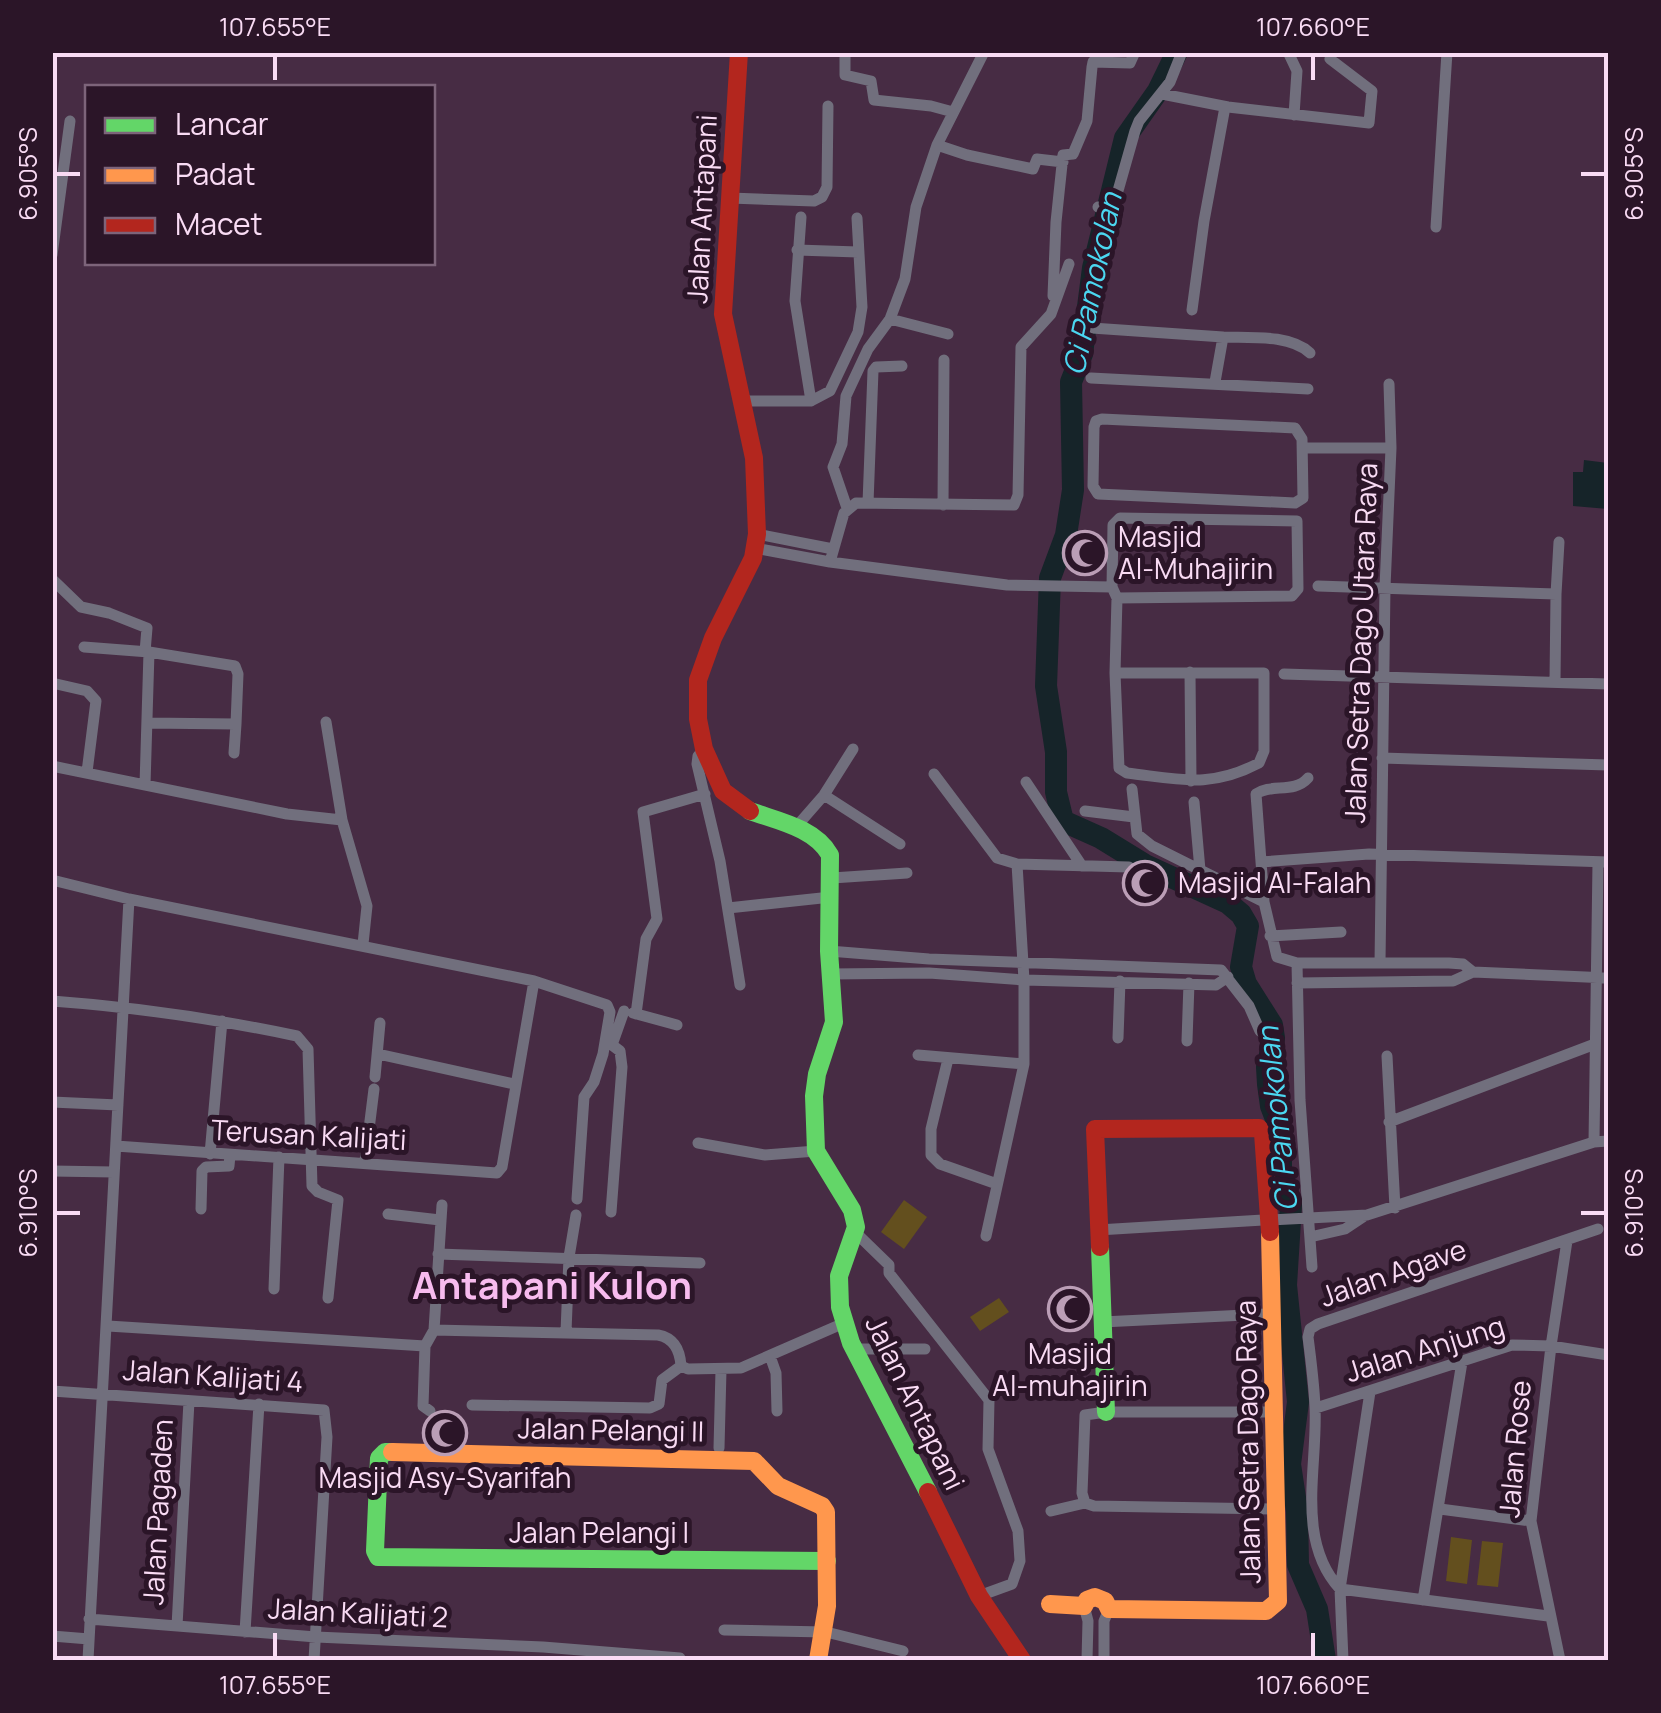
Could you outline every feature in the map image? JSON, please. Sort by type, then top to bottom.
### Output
[{"type":"street","name":"Jalan Antapani","points":[[738,52],[723,314],[754,458],[756,541],[712,638],[696,688],[698,719],[704,748],[723,791],[745,810],[796,827],[823,842],[830,855],[829,950],[834,1022],[816,1080],[816,1151]]},
{"type":"street","points":[[845,52],[845,75],[871,81],[874,100],[952,112]]},
{"type":"street","points":[[832,555],[847,508],[833,466],[842,444],[846,396],[868,349],[890,320],[905,279],[916,206],[937,145],[984,52]]},
{"type":"street","points":[[1051,314],[1062,162],[1064,155],[1072,154],[1086,121],[1093,62],[1130,63],[1134,52]]},
{"type":"street","points":[[1182,52],[1162,94],[1139,121],[1105,208],[1094,330],[1282,342],[1299,345],[1310,353]]},
{"type":"street","points":[[1288,52],[1297,71],[1294,115]]},
{"type":"street","points":[[1162,94],[1224,107],[1369,123],[1372,91],[1330,60],[1333,52]]},
{"type":"street","points":[[1436,227],[1446,52]]},
{"type":"street","points":[[730,198],[814,202],[822,197],[827,187],[828,106]]},
{"type":"street","points":[[1192,310],[1224,107]]},
{"type":"street","points":[[52,255],[57,184],[70,121]]},
{"type":"street","points":[[937,145],[1017,167],[1033,169],[1038,159],[1062,162]]},
{"type":"street","points":[[801,216],[795,301],[811,401]]},
{"type":"street","points":[[740,401],[811,401],[830,391],[858,332],[862,307],[858,218]]},
{"type":"street","points":[[797,250],[858,252]]},
{"type":"street","points":[[847,508],[868,502],[1014,504],[1018,495],[1021,347],[1051,314],[1069,264]]},
{"type":"street","points":[[890,320],[948,334]]},
{"type":"street","points":[[1215,382],[1223,337]]},
{"type":"street","points":[[942,506],[944,360]]},
{"type":"street","points":[[868,502],[873,371],[876,366],[902,366]]},
{"type":"street","points":[[1091,378],[1308,389]]},
{"type":"street","name":"Jalan Setra Dago Utara Raya","points":[[1380,963],[1389,384]]},
{"type":"street","points":[[1102,419],[1291,427],[1302,439],[1303,448],[1300,502],[1098,494],[1092,486],[1094,427],[1102,419]]},
{"type":"street","points":[[1303,448],[1391,448]]},
{"type":"street","points":[[756,541],[1008,586],[1062,584],[1114,592],[1292,596],[1298,589],[1297,521],[1120,518],[1113,524],[1114,592],[1115,673],[1119,768],[1126,773],[1191,781],[1233,777],[1264,758],[1264,673],[1115,673]]},
{"type":"street","points":[[1555,681],[1558,542]]},
{"type":"street","points":[[52,579],[81,607],[147,628],[144,785]]},
{"type":"street","points":[[1318,586],[1556,594]]},
{"type":"street","points":[[84,647],[235,666],[238,674],[234,753]]},
{"type":"street","points":[[1190,672],[1191,781]]},
{"type":"street","points":[[1284,674],[1608,684]]},
{"type":"street","points":[[52,683],[87,691],[96,701],[87,772]]},
{"type":"street","points":[[326,722],[342,820],[367,906],[364,944]]},
{"type":"street","points":[[147,724],[236,724]]},
{"type":"street","points":[[704,748],[696,760],[728,908],[740,985]]},
{"type":"street","points":[[796,827],[824,795],[853,749]]},
{"type":"street","points":[[1382,758],[1608,765]]},
{"type":"street","points":[[52,766],[287,814],[342,820]]},
{"type":"street","points":[[934,774],[993,855],[1016,864],[1130,867]]},
{"type":"street","points":[[1308,778],[1300,786],[1260,790],[1256,794],[1264,902],[1276,956],[1297,963],[1449,962],[1462,964],[1473,972]]},
{"type":"street","points":[[1026,782],[1082,866]]},
{"type":"street","points":[[1132,789],[1135,832],[1152,846],[1264,902]]},
{"type":"street","points":[[611,1212],[622,1067],[620,1051],[612,1045],[630,1012],[646,939],[658,919],[643,812],[705,794]]},
{"type":"street","points":[[824,795],[900,844]]},
{"type":"street","points":[[1194,802],[1200,870]]},
{"type":"street","points":[[1086,811],[1134,817]]},
{"type":"street","points":[[1261,862],[1380,854],[1603,862],[1603,978],[1595,1044],[1594,1142]]},
{"type":"street","points":[[986,1236],[1024,1064],[1024,980],[1016,864]]},
{"type":"street","points":[[728,908],[907,873]]},
{"type":"street","points":[[52,880],[129,900],[364,944],[534,982],[610,1009],[676,1025]]},
{"type":"street","points":[[88,1660],[129,900]]},
{"type":"street","points":[[1270,936],[1341,932]]},
{"type":"street","points":[[829,950],[929,959],[1214,969],[1228,977],[1249,1006],[1260,1031]]},
{"type":"street","points":[[882,954],[882,974]]},
{"type":"street","points":[[929,959],[929,974]]},
{"type":"street","points":[[1297,963],[1305,1219],[1312,1268]]},
{"type":"street","points":[[1298,983],[1453,981],[1473,972],[1603,978]]},
{"type":"street","points":[[830,974],[1216,985],[1228,977]]},
{"type":"street","points":[[1118,1038],[1120,981]]},
{"type":"street","points":[[378,1054],[514,1084],[534,982]]},
{"type":"street","points":[[1186,1041],[1189,983]]},
{"type":"street","points":[[52,1001],[222,1020],[298,1036],[305,1041],[313,1189],[338,1200],[328,1298]]},
{"type":"street","points":[[577,1199],[584,1097],[603,1054],[610,1009]]},
{"type":"street","points":[[210,1154],[222,1020]]},
{"type":"street","points":[[365,1162],[380,1022]]},
{"type":"street","points":[[1389,1122],[1595,1044]]},
{"type":"street","points":[[918,1055],[1024,1064]]},
{"type":"street","points":[[1387,1056],[1395,1208]]},
{"type":"street","points":[[948,1060],[931,1129],[931,1156],[940,1164],[997,1184]]},
{"type":"street","name":"Terusan Kalijati","points":[[116,1146],[500,1172],[514,1084]]},
{"type":"street","points":[[52,1102],[118,1105]]},
{"type":"street","name":"Jalan Setra Dago Raya","points":[[1050,1604],[1084,1606],[1096,1597],[1109,1609],[1266,1611],[1278,1601],[1271,1220],[1263,1133],[1259,1128],[1094,1129],[1098,1230]]},
{"type":"street","points":[[1106,1412],[1098,1230],[1367,1215],[1594,1142],[1608,1141]]},
{"type":"street","points":[[698,1143],[766,1155],[816,1151],[852,1210],[856,1232],[889,1265],[890,1272],[989,1400],[988,1449],[1018,1531],[1020,1562],[1012,1584],[979,1596]]},
{"type":"street","points":[[201,1209],[204,1168],[229,1166],[230,1156]]},
{"type":"street","points":[[274,1290],[279,1157]]},
{"type":"street","points":[[52,1171],[114,1172]]},
{"type":"street","points":[[430,1411],[423,1406],[425,1346],[434,1330],[442,1205]]},
{"type":"street","points":[[388,1214],[440,1220]]},
{"type":"street","points":[[566,1332],[576,1215]]},
{"type":"street","points":[[1310,1237],[1345,1229],[1367,1215]]},
{"type":"street","points":[[1567,1241],[1598,1228]]},
{"type":"street","name":"Jalan Antapani","points":[[856,1232],[838,1282],[844,1323],[854,1349],[979,1596],[1022,1660]]},
{"type":"street","name":"Jalan Rose","points":[[1560,1660],[1531,1520],[1550,1346],[1567,1241]]},
{"type":"street","name":"Jalan Agave","points":[[1316,1408],[1308,1336],[1314,1326],[1567,1241]]},
{"type":"street","points":[[438,1254],[700,1263]]},
{"type":"street","points":[[1102,1322],[1270,1314]]},
{"type":"street","points":[[472,1405],[650,1408],[659,1404],[662,1380],[681,1366],[741,1368],[844,1323]]},
{"type":"street","points":[[108,1326],[425,1346]]},
{"type":"street","points":[[434,1330],[664,1336],[675,1345],[681,1366]]},
{"type":"street","name":"Jalan Anjung","points":[[1316,1408],[1512,1345],[1550,1346],[1608,1356]]},
{"type":"street","points":[[854,1349],[925,1349]]},
{"type":"street","points":[[770,1356],[776,1373],[777,1412]]},
{"type":"street","points":[[1423,1600],[1462,1362]]},
{"type":"street","points":[[719,1448],[722,1370]]},
{"type":"street","name":"Jalan Kalijati 4","points":[[52,1391],[320,1408],[326,1413],[316,1638]]},
{"type":"street","points":[[1343,1660],[1340,1589],[1370,1392]]},
{"type":"street","name":"Jalan Pagaden","points":[[176,1626],[189,1401]]},
{"type":"street","points":[[245,1632],[259,1404]]},
{"type":"street","points":[[1316,1408],[1315,1543],[1328,1576],[1340,1589],[1548,1616]]},
{"type":"street","points":[[1084,1498],[1085,1415],[1276,1412]]},
{"type":"street","name":"Jalan Pelangi II","points":[[376,1551],[379,1458],[385,1452],[751,1460],[778,1486],[822,1506],[826,1512],[827,1561]]},
{"type":"street","points":[[1084,1498],[1094,1506],[1277,1509]]},
{"type":"street","points":[[1050,1511],[1084,1498]]},
{"type":"street","points":[[1440,1509],[1531,1520]]},
{"type":"street","name":"Jalan Pelangi I","points":[[376,1551],[381,1558],[827,1561]]},
{"type":"street","points":[[818,1660],[826,1632],[827,1561]]},
{"type":"street","points":[[1084,1606],[1088,1621],[1087,1660]]},
{"type":"street","points":[[1104,1660],[1104,1622],[1109,1609]]},
{"type":"street","name":"Jalan Kalijati 2","points":[[89,1619],[316,1638],[680,1658]]},
{"type":"street","points":[[724,1630],[826,1632],[903,1650]]},
{"type":"street","points":[[52,1636],[88,1639]]},
{"type":"street","points":[[314,1660],[316,1638]]},
{"type":"shaded area","points":[[1584,460],[1608,463],[1608,509],[1573,506],[1573,472],[1583,472]]},
{"type":"shaded area","points":[[904,1200],[927,1217],[904,1249],[881,1232]]},
{"type":"shaded area","points":[[999,1298],[1009,1312],[980,1331],[970,1317]]},
{"type":"shaded area","points":[[1451,1537],[1472,1540],[1467,1584],[1446,1581]]},
{"type":"shaded area","points":[[1482,1541],[1503,1543],[1498,1587],[1477,1585]]},
{"type":"waterway","name":"Ci Pamokolan","points":[[1177,52],[1158,91],[1125,138],[1093,268],[1082,354],[1071,382],[1073,490],[1066,535],[1050,578],[1046,686],[1056,752],[1056,792],[1063,821],[1228,903],[1248,926],[1241,967],[1246,984],[1272,1025],[1268,1084],[1281,1132],[1281,1169],[1291,1205],[1286,1285],[1298,1402],[1290,1464],[1297,1511],[1298,1565],[1317,1609],[1325,1660]]},
{"type":"traffic: fast","points":[[750,811],[805,832],[830,855],[829,951],[834,1022],[817,1074],[816,1151],[852,1210],[856,1227],[839,1276],[840,1307],[851,1343],[928,1492]]},
{"type":"traffic: fast","points":[[1100,1247],[1106,1412]]},
{"type":"traffic: fast","points":[[392,1452],[379,1458],[375,1551],[378,1557],[827,1561]]},
{"type":"traffic: slow","points":[[1050,1604],[1084,1606],[1095,1597],[1105,1601],[1109,1609],[1266,1611],[1278,1601],[1270,1232]]},
{"type":"traffic: slow","points":[[392,1452],[754,1461],[778,1486],[822,1506],[826,1512],[827,1606],[818,1660]]},
{"type":"traffic: jam","points":[[739,52],[723,314],[754,458],[757,534],[753,558],[713,638],[698,680],[698,719],[704,749],[723,791],[750,811]]},
{"type":"traffic: jam","points":[[1100,1247],[1095,1129],[1259,1128],[1263,1133],[1270,1232]]},
{"type":"traffic: jam","points":[[928,1492],[979,1596],[1022,1660]]},
{"type":"place","name":"Masjid Al-Muhajirin","points":[[1085,553]]},
{"type":"place","name":"Masjid Al-Falah","points":[[1145,883]]},
{"type":"place","name":"Masjid Al-muhajirin","points":[[1070,1309]]},
{"type":"place","name":"Masjid Asy-Syarifah","points":[[445,1433]]},
{"type":"district","name":"Antapani Kulon","points":[[552,1286]]}]
